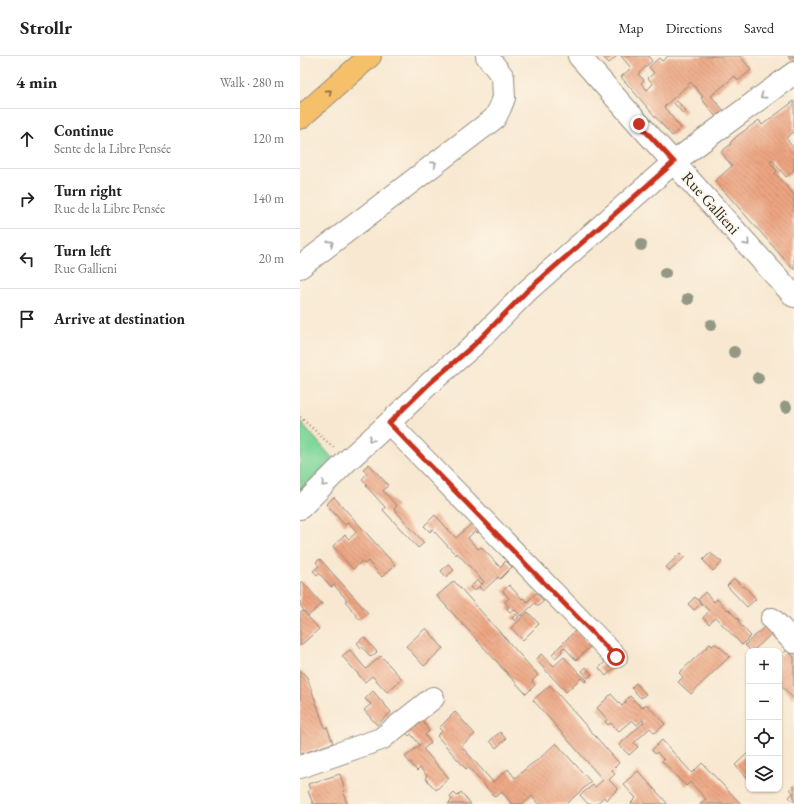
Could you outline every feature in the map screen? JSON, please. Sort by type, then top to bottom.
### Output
[{"type":"highway","points":[[300,118],[370,56]]},
{"type":"street","points":[[300,267],[495,118],[504,98],[503,77],[487,56]]},
{"type":"street","name":"Rue Gallieni","points":[[579,56],[794,296]]},
{"type":"street","points":[[300,508],[347,461],[430,383],[474,345],[527,291],[674,162],[794,73]]},
{"type":"street","points":[[389,423],[616,657]]},
{"type":"street","points":[[772,619],[794,642]]},
{"type":"street","points":[[300,767],[381,739],[433,698]]},
{"type":"path","points":[[300,417],[347,461]]},
{"type":"green space","points":[[300,422],[333,459],[300,490]]},
{"type":"building","points":[[603,56],[617,56],[609,63]]},
{"type":"building","points":[[621,56],[650,56],[649,57],[652,61],[638,74],[644,80],[641,83],[647,90],[653,84],[648,78],[654,73],[649,67],[659,58],[662,61],[668,56],[740,56],[751,70],[738,81],[735,76],[711,96],[725,112],[717,118],[701,98],[703,97],[691,82],[664,107],[681,128],[672,136],[621,77],[631,68]]},
{"type":"building","points":[[788,56],[794,56],[794,62],[793,62]]},
{"type":"building","points":[[677,101],[686,111],[683,114],[674,103]]},
{"type":"building","points":[[794,101],[794,132],[786,138],[794,149],[794,170],[786,177],[772,160],[770,162],[777,171],[775,173],[794,195],[794,270],[715,181],[732,166],[721,152],[731,144],[730,143],[737,136],[759,120],[762,125]]},
{"type":"building","points":[[369,464],[388,485],[383,491],[397,506],[394,509],[424,543],[418,548],[383,510],[385,507],[366,486],[367,485],[362,479],[367,474],[363,469]]},
{"type":"building","points":[[334,497],[395,565],[382,577],[368,561],[365,564],[362,561],[353,569],[333,546],[345,535],[349,539],[357,532],[348,522],[345,525],[326,504]]},
{"type":"building","points":[[435,515],[456,538],[471,524],[479,532],[477,533],[475,531],[468,538],[478,549],[481,547],[500,567],[506,561],[512,567],[500,579],[498,577],[483,591],[479,587],[484,582],[432,529],[430,532],[424,526]]},
{"type":"building","points":[[681,553],[685,557],[670,571],[666,567]]},
{"type":"building","points":[[710,553],[722,562],[713,571],[703,560]]},
{"type":"building","points":[[320,559],[368,613],[360,620],[345,601],[347,600],[334,585],[331,587],[319,573],[317,575],[313,571],[319,566],[316,562]]},
{"type":"building","points":[[448,564],[454,570],[446,577],[441,571]]},
{"type":"building","points":[[734,579],[743,587],[744,586],[756,599],[747,607],[727,586]]},
{"type":"building","points":[[478,580],[482,584],[474,591],[470,587]]},
{"type":"building","points":[[302,581],[322,604],[308,616],[300,605],[300,583]]},
{"type":"building","points":[[454,581],[538,675],[532,681],[535,685],[526,694],[437,596]]},
{"type":"building","points":[[509,585],[522,599],[523,598],[527,602],[536,593],[544,601],[538,606],[535,603],[521,616],[514,609],[510,612],[507,609],[509,607],[505,602],[509,598],[503,591]]},
{"type":"building","points":[[705,592],[714,602],[717,599],[727,610],[728,609],[739,620],[739,623],[751,636],[742,645],[715,617],[709,624],[703,618],[709,611],[698,600]]},
{"type":"building","points":[[695,597],[701,604],[694,610],[688,604]]},
{"type":"building","points":[[303,611],[319,629],[300,646],[300,613]]},
{"type":"building","points":[[528,612],[539,624],[523,640],[511,628]]},
{"type":"building","points":[[516,614],[519,617],[515,621],[512,618]]},
{"type":"building","points":[[764,627],[771,634],[756,648],[748,648],[745,645]]},
{"type":"building","points":[[426,628],[443,648],[424,666],[406,646]]},
{"type":"building","points":[[576,630],[591,646],[576,660],[564,647],[561,650],[562,652],[555,658],[552,654]]},
{"type":"building","points":[[364,637],[377,652],[371,657],[357,643]]},
{"type":"building","points":[[710,644],[712,646],[715,644],[719,646],[730,656],[691,694],[678,682],[683,677],[679,673]]},
{"type":"building","points":[[350,650],[366,669],[381,656],[402,679],[387,692],[372,676],[365,682],[342,656]]},
{"type":"building","points":[[787,650],[794,657],[794,699],[782,686],[782,655]]},
{"type":"building","points":[[541,654],[554,666],[564,657],[587,680],[585,682],[581,678],[566,692],[536,660]]},
{"type":"building","points":[[606,661],[613,669],[606,676],[599,668]]},
{"type":"building","points":[[586,667],[592,674],[588,678],[582,671]]},
{"type":"building","points":[[300,670],[307,677],[325,728],[327,727],[333,743],[301,754],[300,751]]},
{"type":"building","points":[[636,683],[646,694],[641,698],[631,688]]},
{"type":"building","points":[[550,685],[619,763],[612,770],[615,774],[609,780],[618,789],[606,800],[604,797],[596,804],[588,804],[580,795],[593,785],[595,787],[603,780],[533,700]]},
{"type":"building","points":[[373,691],[391,712],[377,725],[364,710],[371,704],[365,699]]},
{"type":"building","points":[[611,694],[622,706],[630,696],[642,708],[646,704],[665,724],[655,733],[650,728],[634,743],[638,747],[629,755],[619,745],[644,722],[643,720],[637,725],[632,720],[619,731],[611,723],[608,725],[605,722],[607,719],[597,708]]},
{"type":"building","points":[[455,712],[475,734],[461,746],[493,782],[508,769],[515,778],[556,743],[591,782],[566,804],[538,804],[532,796],[523,804],[512,804],[502,792],[495,797],[468,767],[466,769],[437,736],[442,731],[439,728]]},
{"type":"building","points":[[419,716],[429,731],[425,735],[431,743],[423,749],[449,778],[436,790],[425,778],[427,776],[420,768],[417,771],[405,757],[420,745],[411,734],[409,736],[404,731]]},
{"type":"building","points":[[500,732],[506,739],[496,748],[490,741]]},
{"type":"building","points":[[662,740],[692,773],[702,763],[741,804],[700,804],[706,799],[690,782],[686,786],[662,761],[664,760],[657,752],[655,754],[652,750]]},
{"type":"building","points":[[746,755],[746,777],[735,765]]},
{"type":"building","points":[[638,771],[667,803],[666,804],[631,803],[636,798],[623,784]]},
{"type":"building","points":[[340,774],[345,790],[343,791],[347,804],[313,804],[308,791],[310,790],[308,784]]},
{"type":"building","points":[[794,785],[794,802],[789,797],[793,793],[790,789]]},
{"type":"building","points":[[461,792],[471,804],[448,804],[452,800],[450,797],[454,793],[457,796]]},
{"type":"route","points":[[616,657],[389,423],[430,383],[474,345],[527,291],[674,162],[639,124]]}]
